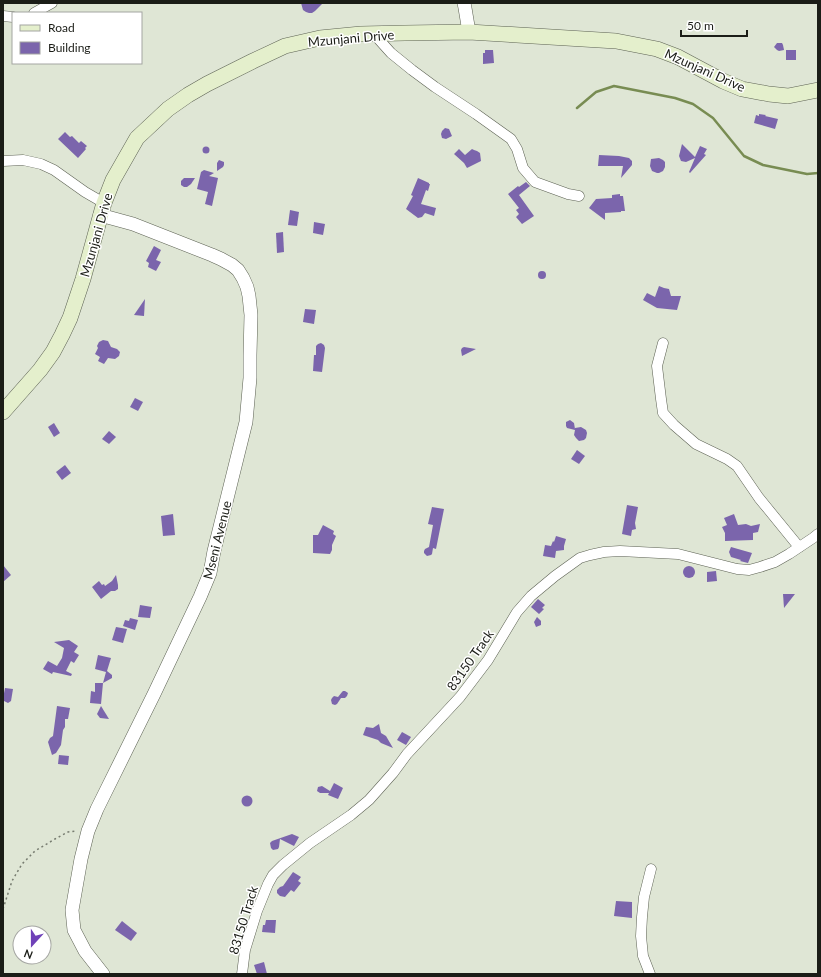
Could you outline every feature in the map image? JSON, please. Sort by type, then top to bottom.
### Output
[{"type":"main road","name":"Mzunjani Drive","points":[[3,412],[40,370],[53,352],[62,335],[70,318],[83,280],[102,209],[113,180],[137,138],[168,109],[188,95],[226,74],[285,46],[320,38],[374,34],[469,32],[616,41],[657,49],[678,57],[723,81],[742,89],[788,96],[818,90]]},
{"type":"street","points":[[36,12],[52,3]]},
{"type":"street","points":[[464,3],[469,32]]},
{"type":"street","points":[[374,34],[391,53],[435,87],[511,139],[517,149],[523,168],[535,182],[568,194],[579,196]]},
{"type":"street","points":[[3,160],[23,160],[41,164],[54,170],[85,192],[102,209]]},
{"type":"street","name":"Mseni Avenue","points":[[102,209],[133,224],[212,255],[232,265],[238,270],[247,287],[251,320],[250,378],[246,422],[210,573],[200,597],[101,802],[88,831],[81,859],[72,910],[74,930],[85,951],[103,974]]},
{"type":"street","points":[[663,343],[657,366],[660,399],[663,412],[696,444],[727,459],[737,466],[759,498],[799,547]]},
{"type":"street","name":"83150 Track","points":[[242,974],[245,950],[268,884],[273,875],[310,843],[352,815],[369,800],[393,773],[407,754],[460,697],[488,660],[517,612],[531,596],[555,576],[580,558],[604,552],[630,551],[678,554],[737,569],[749,570],[775,562],[818,534]]},
{"type":"street","points":[[650,974],[643,956],[641,936],[644,897],[651,869]]},
{"type":"path","points":[[3,909],[12,881],[22,864],[35,851],[68,832],[88,831]]},
{"type":"building","points":[[301,3],[323,3],[315,11],[309,13],[303,10]]},
{"type":"building","points":[[777,43],[782,43],[784,50],[779,51],[774,47]]},
{"type":"building","points":[[485,50],[493,50],[494,63],[483,64],[483,53],[485,53]]},
{"type":"building","points":[[786,50],[796,50],[796,60],[786,60]]},
{"type":"building","points":[[759,114],[778,119],[775,129],[754,123],[756,115],[759,116]]},
{"type":"building","points":[[445,128],[449,129],[452,136],[446,139],[442,138],[441,134]]},
{"type":"building","points":[[65,132],[79,143],[81,141],[87,146],[78,158],[58,139]]},
{"type":"building","points":[[682,144],[695,157],[700,146],[707,149],[704,154],[706,155],[690,173],[689,172],[695,158],[686,162],[681,161],[679,156]]},
{"type":"building","points":[[206,146],[209,147],[209,153],[206,154],[203,153],[202,150],[203,147]]},
{"type":"building","points":[[459,149],[465,155],[472,149],[477,151],[480,153],[481,161],[467,168],[464,163],[454,154]]},
{"type":"building","points":[[599,155],[629,158],[632,161],[632,165],[621,178],[623,166],[598,166]]},
{"type":"building","points":[[659,158],[665,162],[665,167],[663,171],[657,173],[652,171],[650,166],[651,159]]},
{"type":"building","points":[[219,160],[224,162],[224,165],[217,171],[217,163]]},
{"type":"building","points":[[204,170],[214,173],[209,176],[218,178],[212,206],[205,204],[208,192],[197,189],[201,172]]},
{"type":"building","points":[[184,178],[195,178],[191,184],[184,187],[181,185],[181,181]]},
{"type":"building","points":[[418,178],[430,184],[421,204],[436,208],[434,216],[425,213],[422,217],[418,218],[406,209],[413,196],[411,195]]},
{"type":"building","points":[[526,182],[530,186],[519,195],[534,216],[522,224],[516,217],[519,214],[516,210],[519,208],[508,194]]},
{"type":"building","points":[[620,194],[620,196],[623,196],[625,211],[605,213],[605,220],[589,208],[596,199],[612,198],[612,195]]},
{"type":"building","points":[[290,210],[299,212],[297,226],[288,225]]},
{"type":"building","points":[[314,222],[325,224],[323,235],[313,233]]},
{"type":"building","points":[[283,232],[284,252],[277,253],[276,233]]},
{"type":"building","points":[[154,246],[161,250],[156,260],[161,262],[156,271],[148,267],[149,263],[146,261]]},
{"type":"building","points":[[540,271],[544,271],[546,275],[544,279],[540,279],[538,277],[538,273]]},
{"type":"building","points":[[659,286],[669,289],[671,296],[681,296],[677,310],[657,308],[643,300],[647,293],[655,297]]},
{"type":"building","points":[[145,299],[144,316],[134,315]]},
{"type":"building","points":[[305,309],[316,310],[314,324],[303,322]]},
{"type":"building","points":[[103,340],[108,341],[111,347],[120,352],[119,356],[115,359],[108,358],[104,364],[98,361],[100,357],[95,354],[99,342]]},
{"type":"building","points":[[321,343],[325,348],[322,372],[313,371],[316,346]]},
{"type":"building","points":[[464,347],[476,349],[462,356],[461,350]]},
{"type":"building","points":[[135,398],[143,402],[138,411],[130,407]]},
{"type":"building","points":[[570,420],[574,423],[575,429],[581,427],[586,430],[586,438],[584,440],[579,441],[574,435],[575,430],[567,428],[566,422]]},
{"type":"building","points":[[54,423],[60,433],[54,437],[48,427]]},
{"type":"building","points":[[109,431],[116,437],[109,444],[102,439]]},
{"type":"building","points":[[577,450],[585,456],[579,464],[571,459]]},
{"type":"building","points":[[65,465],[71,473],[62,480],[56,472]]},
{"type":"building","points":[[627,505],[638,507],[635,523],[636,529],[632,530],[631,536],[622,534]]},
{"type":"building","points":[[432,507],[444,509],[436,549],[433,548],[432,554],[427,556],[424,551],[429,547],[433,525],[428,524]]},
{"type":"building","points":[[173,514],[175,535],[163,536],[161,516]]},
{"type":"building","points":[[734,514],[738,525],[746,524],[751,526],[760,524],[758,532],[753,533],[753,540],[725,541],[725,533],[722,527],[727,525],[724,518]]},
{"type":"building","points":[[323,525],[334,531],[333,534],[336,536],[330,554],[313,553],[313,535],[318,535]]},
{"type":"building","points":[[556,536],[566,539],[564,550],[556,551],[555,558],[543,556],[545,545],[551,546]]},
{"type":"building","points":[[731,547],[752,553],[748,563],[731,557],[729,552]]},
{"type":"building","points":[[3,565],[11,575],[3,582]]},
{"type":"building","points":[[689,566],[693,568],[695,572],[693,576],[689,578],[685,576],[683,572],[685,568]]},
{"type":"building","points":[[716,571],[717,581],[707,582],[707,572]]},
{"type":"building","points":[[116,575],[118,589],[111,591],[101,599],[92,587],[99,581],[105,586],[112,581]]},
{"type":"building","points":[[783,594],[795,594],[784,608]]},
{"type":"building","points":[[538,599],[545,605],[542,608],[544,609],[539,614],[531,607]]},
{"type":"building","points":[[140,605],[152,607],[150,618],[138,617]]},
{"type":"building","points":[[537,617],[541,621],[541,625],[536,627],[534,622]]},
{"type":"building","points":[[130,618],[138,620],[135,630],[123,626],[125,620],[129,621]]},
{"type":"building","points":[[116,627],[127,629],[123,643],[112,640]]},
{"type":"building","points":[[69,640],[78,646],[74,652],[79,655],[74,663],[71,661],[66,671],[72,674],[71,676],[53,672],[52,674],[43,669],[48,661],[57,666],[62,658],[64,648],[54,642]]},
{"type":"building","points":[[98,655],[111,658],[107,671],[112,675],[112,678],[103,683],[106,672],[95,669]]},
{"type":"building","points":[[95,683],[103,683],[101,704],[90,703],[91,691],[95,692]]},
{"type":"building","points":[[5,688],[13,689],[11,701],[8,703],[3,699]]},
{"type":"building","points":[[343,691],[348,693],[347,696],[345,698],[341,698],[337,704],[332,704],[332,698],[334,696],[338,697]]},
{"type":"building","points":[[57,706],[70,708],[68,719],[65,719],[65,727],[63,730],[61,745],[56,753],[52,755],[48,742],[53,736]]},
{"type":"building","points":[[101,706],[109,719],[100,718],[97,714]]},
{"type":"building","points":[[379,724],[381,733],[386,736],[393,748],[381,743],[378,740],[363,735],[366,727],[373,728]]},
{"type":"building","points":[[402,732],[411,737],[406,745],[397,740]]},
{"type":"building","points":[[59,755],[69,756],[68,765],[58,764]]},
{"type":"building","points":[[334,783],[343,788],[338,799],[328,795],[329,793],[320,793],[317,791],[318,787],[322,786],[330,791]]},
{"type":"building","points":[[247,795],[251,797],[253,801],[251,805],[247,807],[243,805],[241,801],[243,797]]},
{"type":"building","points":[[292,834],[299,837],[294,846],[280,839],[278,849],[273,850],[271,848],[270,843],[272,841]]},
{"type":"building","points":[[293,872],[301,877],[298,881],[301,883],[294,892],[291,890],[285,897],[280,896],[277,893],[277,890],[283,886]]},
{"type":"building","points":[[616,901],[632,902],[632,918],[614,916]]},
{"type":"building","points":[[266,920],[276,920],[275,933],[262,932],[263,925],[265,925]]},
{"type":"building","points":[[122,921],[137,933],[131,941],[115,930]]},
{"type":"building","points":[[264,962],[267,974],[257,974],[254,965]]},
{"type":"waterway","points":[[577,108],[596,92],[614,86],[675,98],[693,104],[713,118],[744,156],[763,165],[807,174],[818,173]]}]
